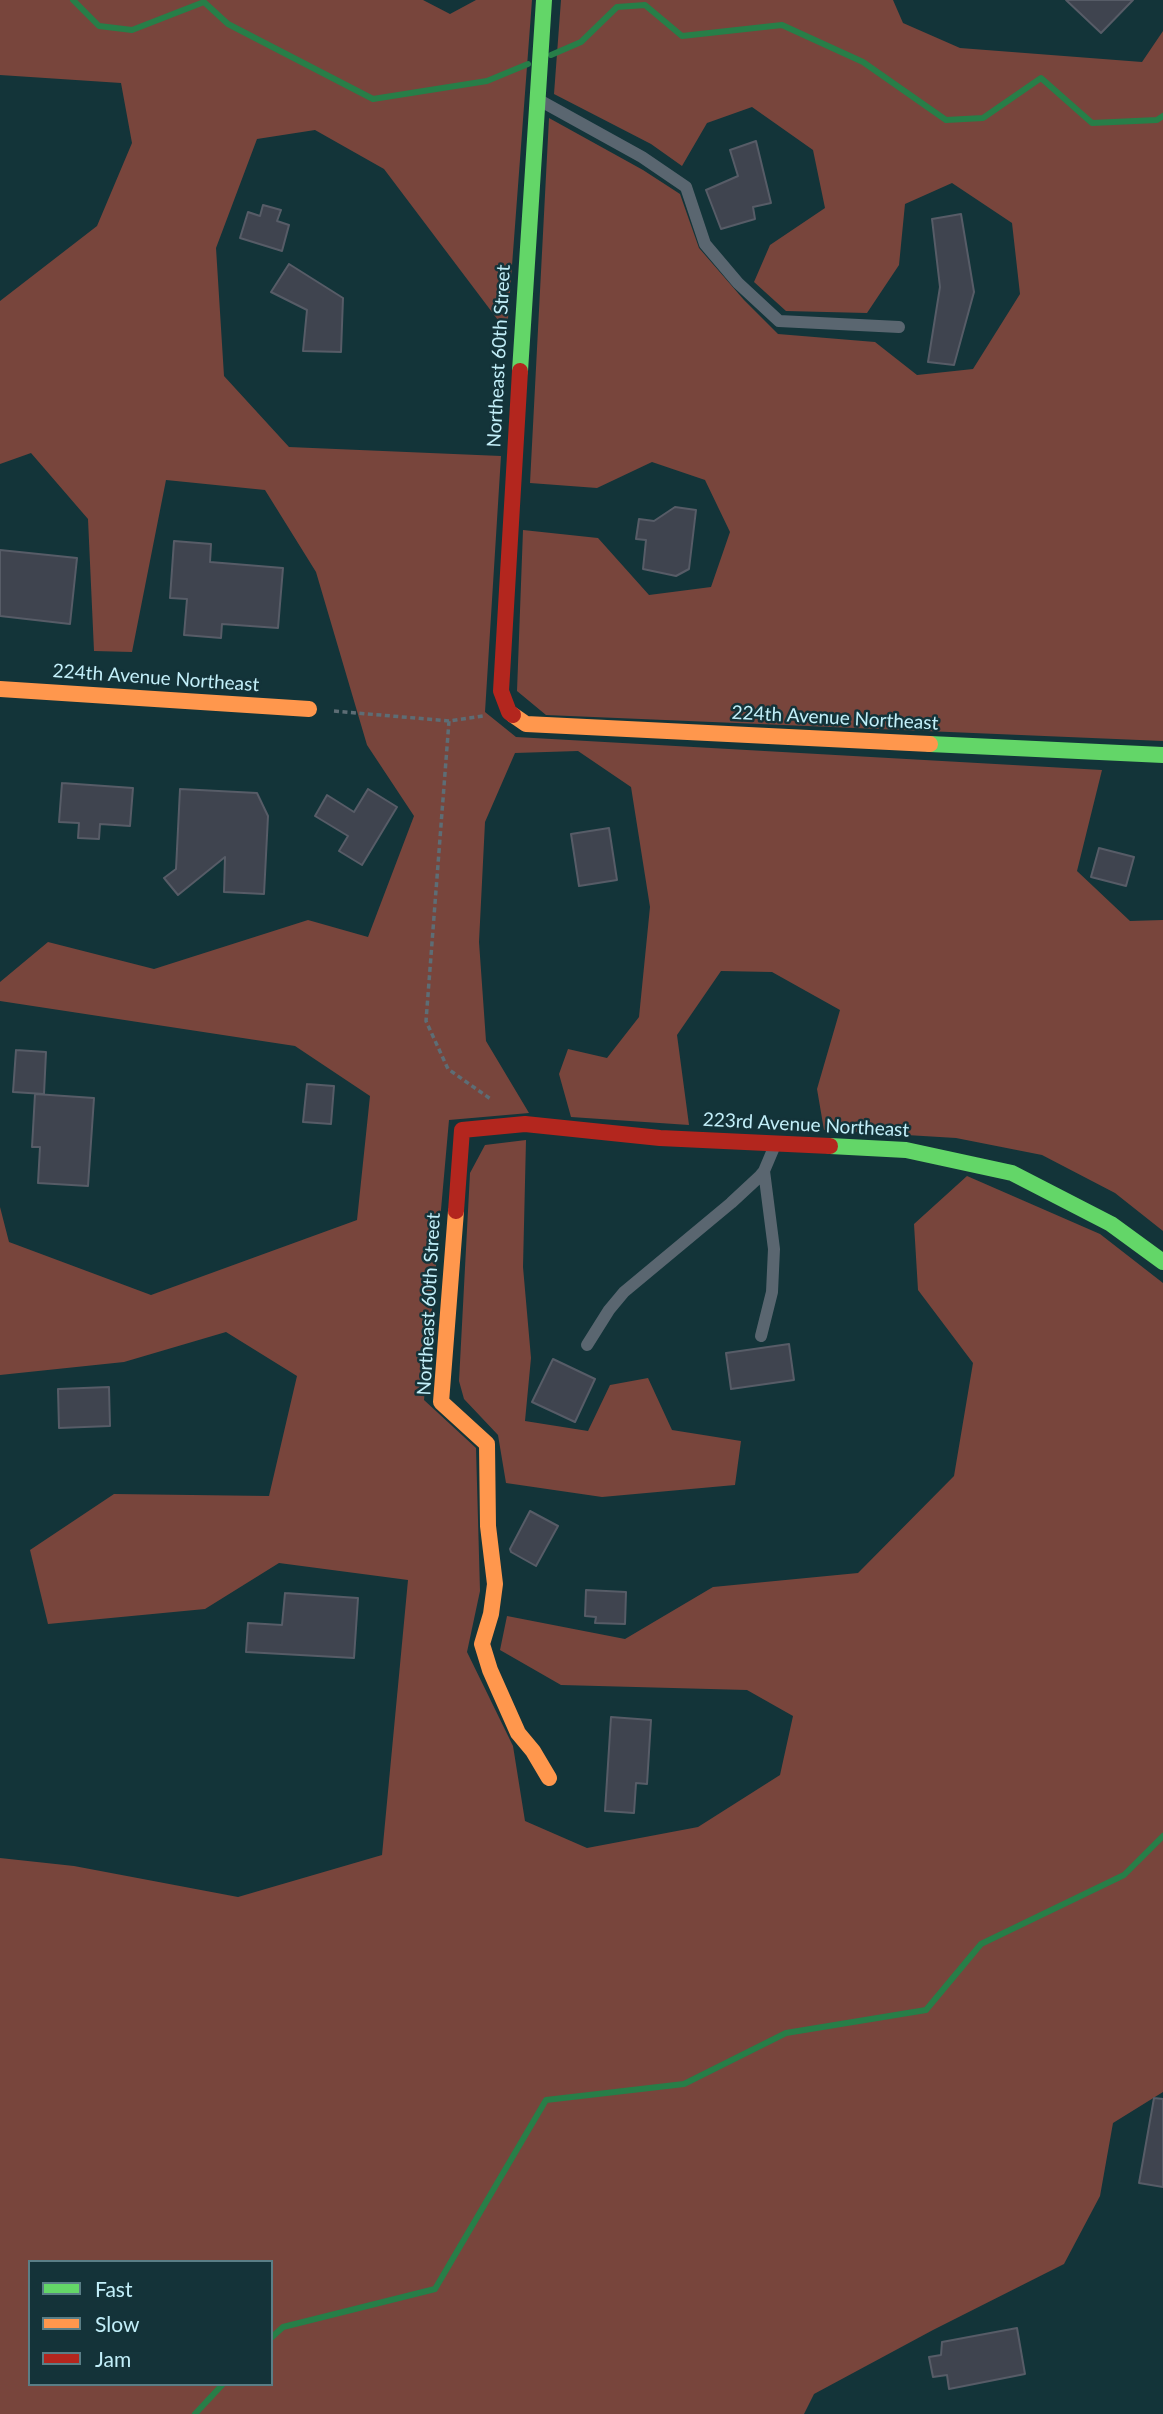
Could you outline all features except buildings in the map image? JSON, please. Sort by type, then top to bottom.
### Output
[{"type":"street","name":"Northeast 60th Street","points":[[509,712],[501,691],[544,0]]},
{"type":"street","name":"224th Avenue Northeast","points":[[0,689],[309,709]]},
{"type":"street","name":"224th Avenue Northeast","points":[[509,712],[526,724],[1163,755]]},
{"type":"street","name":"223rd Avenue Northeast","points":[[462,1130],[526,1124],[660,1138],[906,1150],[1012,1173],[1111,1224],[1163,1262]]},
{"type":"street","name":"Northeast 60th Street","points":[[462,1130],[441,1402],[487,1444],[488,1525],[495,1584],[491,1614],[482,1644],[490,1670],[518,1733],[533,1751],[549,1778]]},
{"type":"lane","points":[[536,98],[642,157],[685,187],[705,244],[738,284],[779,321],[899,327]]},
{"type":"lane","points":[[587,1345],[624,1292],[731,1203],[764,1171],[775,1144]]},
{"type":"lane","points":[[761,1336],[772,1292],[773,1260],[764,1171]]},
{"type":"path","points":[[309,709],[449,721],[509,712]]},
{"type":"path","points":[[449,721],[426,1021],[448,1069],[492,1100]]},
{"type":"shaded area","points":[[0,0],[423,0],[450,14],[476,0],[532,0],[507,332],[384,169],[315,130],[257,139],[216,248],[224,376],[289,447],[501,456],[485,712],[516,737],[1102,770],[1077,871],[1130,921],[1163,920],[1163,1231],[1115,1193],[1042,1155],[956,1138],[824,1130],[817,1089],[840,1010],[772,972],[721,971],[677,1035],[689,1125],[571,1117],[559,1074],[568,1049],[607,1058],[639,1017],[650,907],[631,787],[578,751],[515,753],[485,822],[479,942],[486,1041],[529,1113],[449,1120],[424,1400],[476,1448],[480,1591],[467,1652],[513,1746],[525,1821],[587,1848],[698,1827],[780,1775],[793,1716],[747,1690],[561,1685],[500,1650],[507,1616],[625,1639],[713,1587],[858,1573],[954,1476],[973,1363],[918,1290],[914,1224],[967,1176],[1100,1234],[1163,1283],[1163,2092],[1113,2123],[1100,2196],[1064,2264],[814,2394],[804,2414],[0,2414],[0,1858],[74,1866],[238,1897],[382,1855],[408,1580],[279,1563],[205,1609],[48,1624],[30,1550],[114,1494],[269,1496],[297,1376],[226,1332],[124,1362],[0,1375],[0,1207],[9,1242],[151,1295],[357,1220],[370,1096],[295,1046],[0,1001],[0,982],[48,942],[154,969],[308,920],[368,937],[414,816],[367,745],[316,572],[265,490],[166,480],[132,652],[94,651],[88,519],[31,453],[0,464],[0,301],[97,226],[132,143],[121,83],[0,75]]},
{"type":"shaded area","points":[[561,0],[893,0],[903,23],[960,48],[1142,62],[1163,31],[1163,741],[546,715],[517,691],[523,530],[598,538],[649,595],[711,587],[730,532],[705,480],[652,462],[597,488],[530,483],[549,118],[643,170],[680,194],[699,248],[778,334],[875,342],[917,375],[973,369],[1020,294],[1012,223],[952,183],[905,204],[899,265],[867,313],[786,311],[754,282],[770,245],[825,208],[813,150],[752,107],[707,123],[682,166],[651,144],[554,94]]},
{"type":"shaded area","points":[[526,1140],[523,1267],[531,1358],[525,1421],[588,1431],[610,1385],[648,1378],[672,1430],[741,1441],[735,1485],[602,1497],[506,1483],[498,1435],[464,1399],[459,1381],[470,1173],[485,1145]]},
{"type":"waterway","points":[[73,0],[99,26],[132,30],[204,2],[228,24],[373,99],[487,81],[528,64]]},
{"type":"waterway","points":[[551,55],[581,42],[617,7],[645,5],[682,36],[782,25],[863,62],[946,120],[983,118],[1041,78],[1092,123],[1157,120],[1163,116]]},
{"type":"waterway","points":[[273,2336],[283,2327],[435,2289],[546,2100],[684,2084],[786,2033],[926,2010],[981,1944],[1124,1875],[1163,1836]]},
{"type":"waterway","points":[[195,2414],[221,2386]]},
{"type":"traffic: fast","points":[[520,371],[544,0]]},
{"type":"traffic: fast","points":[[930,744],[1163,755]]},
{"type":"traffic: fast","points":[[830,1146],[906,1150],[1012,1173],[1111,1224],[1163,1262]]},
{"type":"traffic: slow","points":[[0,689],[309,709]]},
{"type":"traffic: slow","points":[[513,715],[526,724],[930,744]]},
{"type":"traffic: slow","points":[[456,1211],[441,1402],[487,1444],[488,1526],[495,1584],[491,1614],[482,1644],[490,1670],[518,1733],[533,1751],[549,1778]]},
{"type":"traffic: jam","points":[[513,715],[509,712],[501,691],[520,371]]},
{"type":"traffic: jam","points":[[456,1211],[462,1130],[525,1124],[660,1138],[830,1146]]}]
